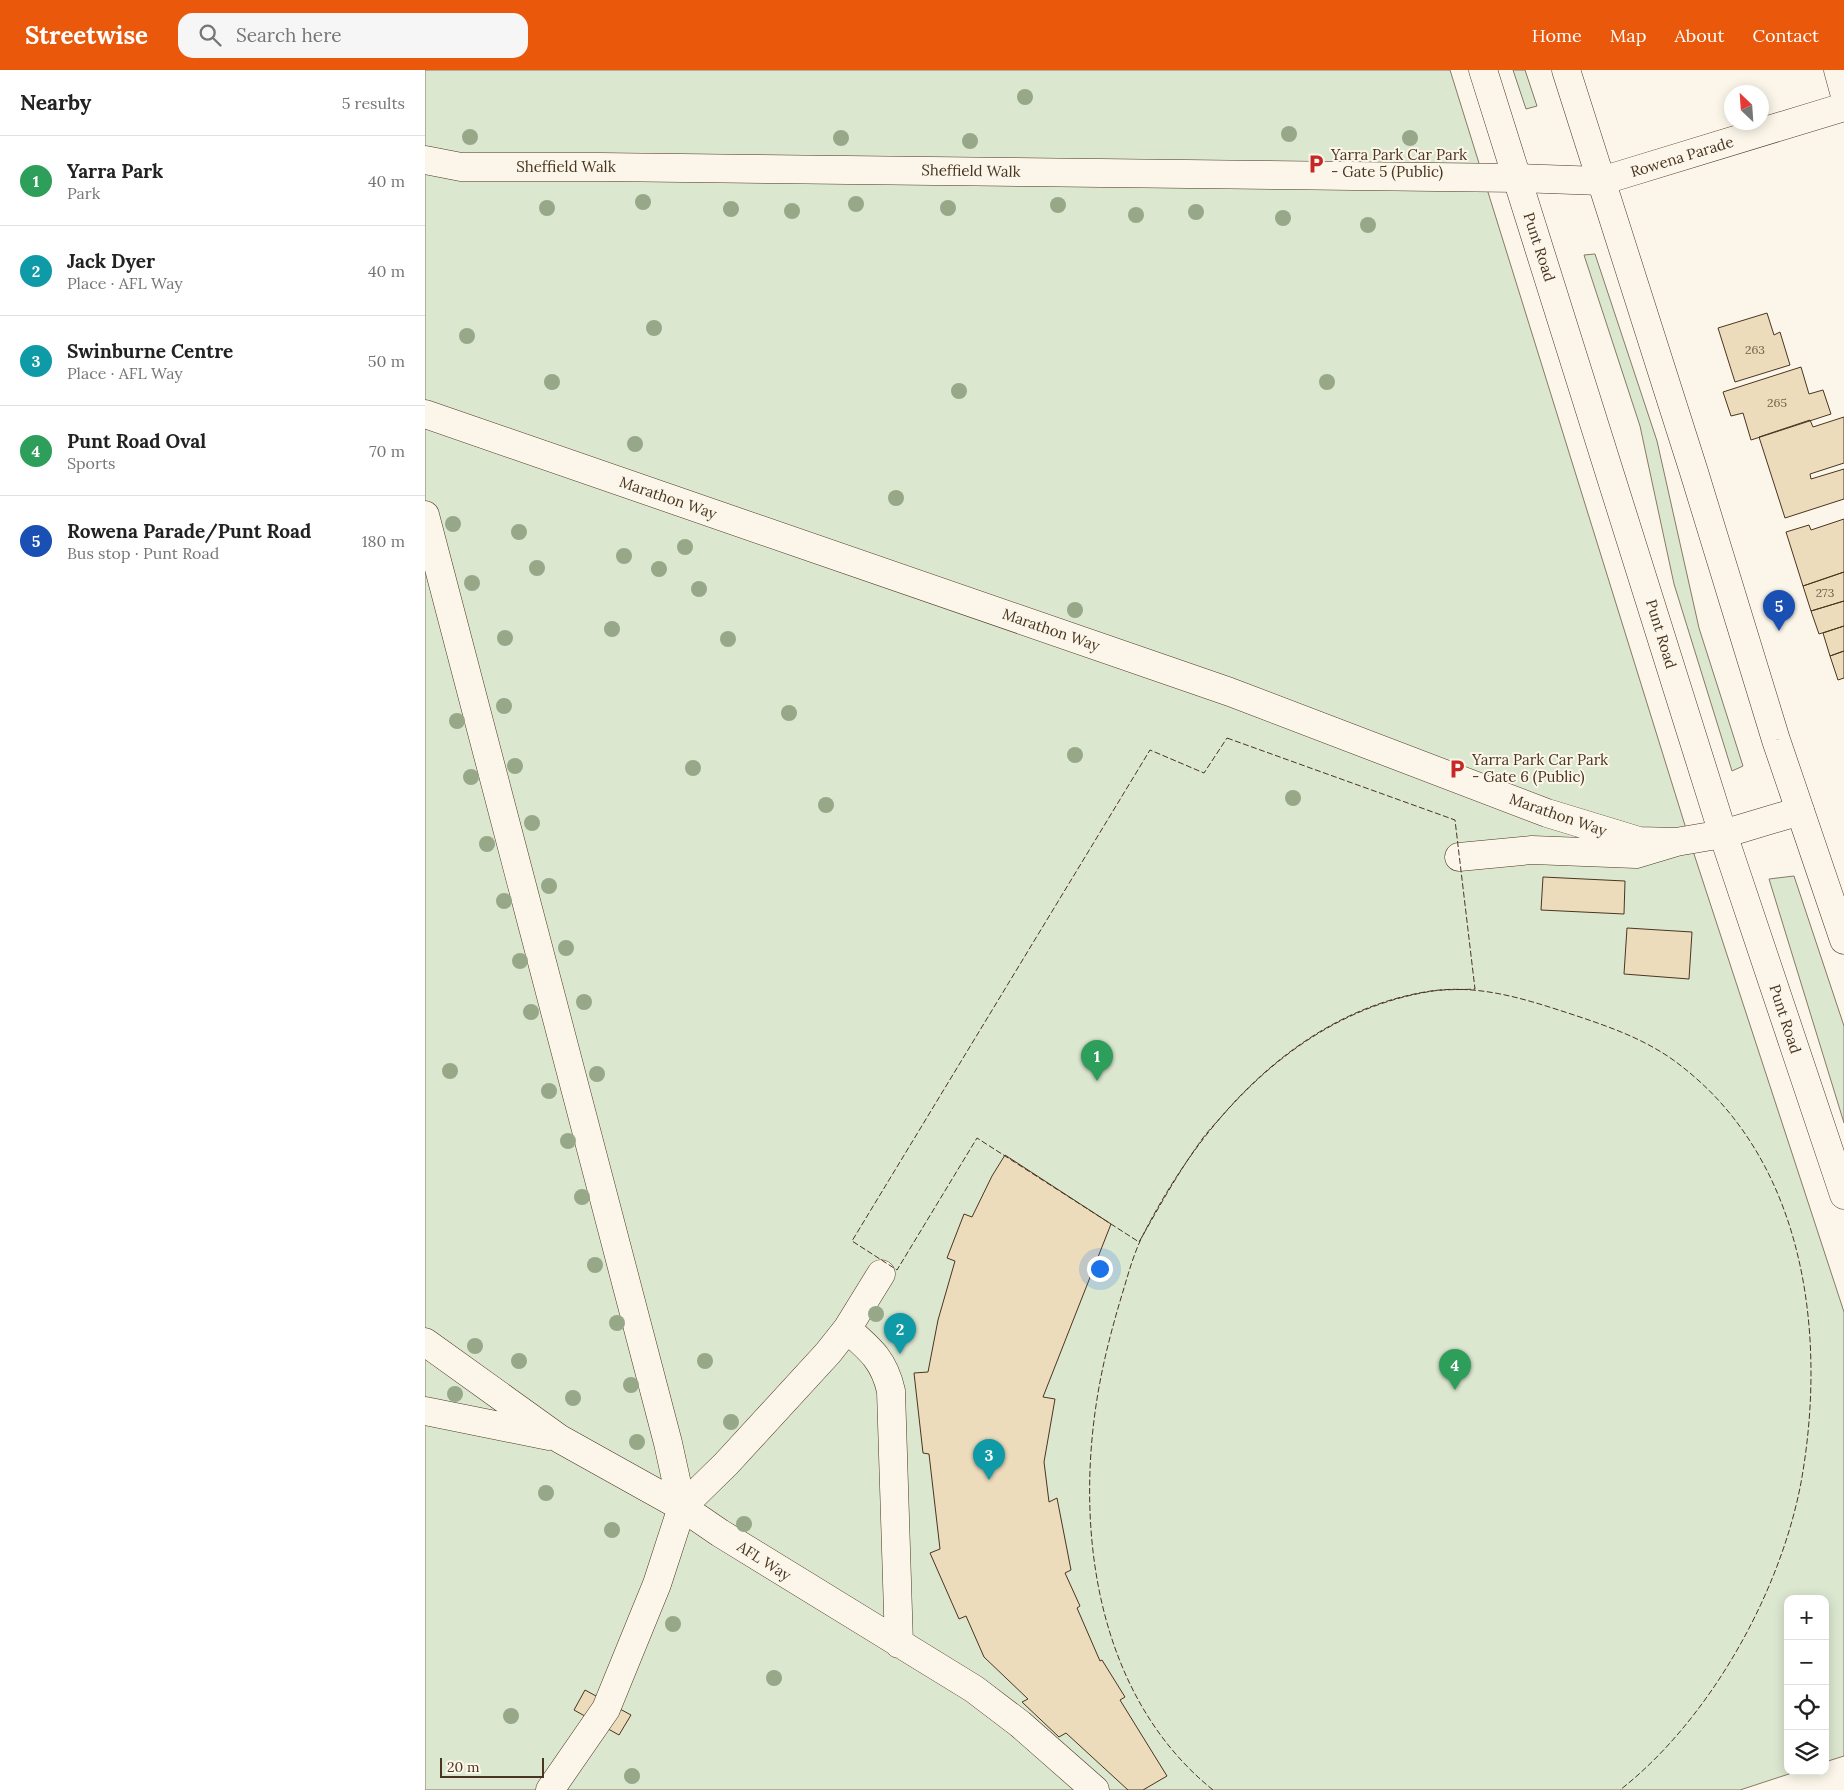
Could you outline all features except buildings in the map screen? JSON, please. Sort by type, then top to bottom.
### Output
[{"type":"main road","name":"Punt Road","points":[[1483,70],[1723,834],[1844,1196]]},
{"type":"main road","points":[[1566,70],[1695,472],[1775,740],[1843,935]]},
{"type":"main road","points":[[1837,70],[1844,92]]},
{"type":"main road","name":"Rowena Parade","points":[[1517,178],[1601,181],[1844,108]]},
{"type":"main road","name":"Sheffield Walk","points":[[425,160],[461,167],[1517,178]]},
{"type":"main road","name":"Marathon Way","points":[[425,414],[1229,692],[1547,813],[1639,841],[1676,842]]},
{"type":"main road","points":[[425,515],[668,1443],[682,1507]]},
{"type":"main road","points":[[1459,857],[1532,850],[1636,854],[1676,842],[1723,834],[1800,811]]},
{"type":"main road","points":[[550,1790],[606,1709],[657,1584],[682,1507],[726,1464],[847,1329],[881,1274]]},
{"type":"main road","points":[[847,1329],[881,1361],[891,1391],[899,1644]]},
{"type":"main road","name":"AFL Way","points":[[425,1342],[560,1439],[682,1507],[720,1533],[974,1689],[1020,1724],[1095,1790]]},
{"type":"main road","points":[[425,1411],[560,1439]]},
{"type":"green space","points":[[425,70],[1450,70],[1693,851],[1844,1312],[1844,1756],[1829,1761],[1829,1595],[1784,1595],[1784,1775],[1786,1775],[1740,1790],[425,1790]]},
{"type":"green space","points":[[1513,70],[1525,70],[1537,106],[1526,109]]},
{"type":"green space","points":[[1595,254],[1657,441],[1699,628],[1743,766],[1732,771],[1674,584],[1640,426],[1584,255]]},
{"type":"green space","points":[[1794,876],[1844,1026],[1844,1123],[1769,879]]},
{"type":"fence","points":[[1227,738],[1455,820],[1475,989],[1433,991],[1402,997],[1372,1007],[1344,1019],[1317,1034],[1291,1052],[1244,1093],[1204,1137],[1139,1242],[977,1138],[897,1270],[852,1241],[1150,750],[1204,773],[1227,738]]},
{"type":"fence","points":[[1213,1790],[1174,1752],[1144,1710],[1120,1662],[1104,1612],[1094,1559],[1090,1505],[1091,1452],[1099,1385],[1120,1302],[1138,1245],[1165,1196],[1192,1154],[1223,1115],[1258,1079],[1296,1048],[1337,1022],[1382,1003],[1431,991],[1450,989],[1504,995],[1539,1004],[1623,1033],[1669,1057],[1714,1095],[1749,1140],[1776,1189],[1795,1243],[1806,1299],[1811,1356],[1810,1414],[1803,1471],[1794,1514],[1780,1559],[1761,1603],[1739,1646],[1714,1687],[1685,1726],[1654,1760],[1620,1790]]},
{"type":"place","name":"Yarra Park Car Park - Gate 5 (Public)","points":[[1316,164]]},
{"type":"place","name":"Rowena Parade/Punt Road","points":[[1779,631]]},
{"type":"place","name":"Yarra Park Car Park - Gate 6 (Public)","points":[[1457,769]]},
{"type":"place","name":"Yarra Park","points":[[1097,1081]]},
{"type":"place","name":"Jack Dyer","points":[[900,1354]]},
{"type":"place","name":"Punt Road Oval","points":[[1455,1390]]},
{"type":"place","name":"Swinburne Centre","points":[[989,1480]]}]
